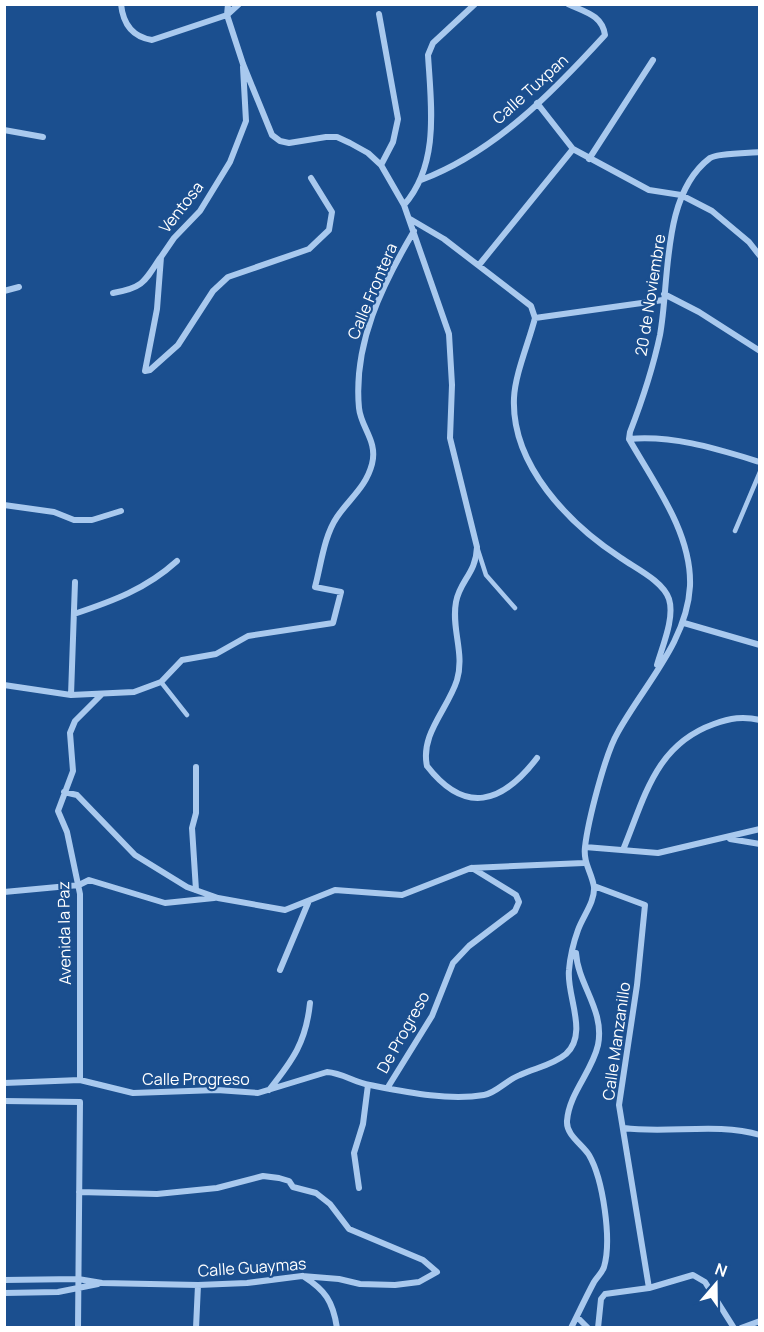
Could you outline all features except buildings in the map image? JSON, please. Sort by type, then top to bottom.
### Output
[{"type":"street","points":[[122,4],[123,15],[129,28],[140,38],[152,40],[227,15],[239,4]]},
{"type":"street","points":[[228,4],[227,15],[243,64],[272,135],[280,141],[289,143],[337,137],[368,153],[381,165],[404,204],[449,334],[452,385],[450,438],[477,547],[475,567],[456,600],[455,615],[461,663],[456,683],[428,740],[425,760],[427,766],[442,786],[458,795],[474,798],[495,795],[511,787],[537,758]]},
{"type":"street","points":[[404,204],[422,180],[430,137],[428,55],[433,43],[476,4]]},
{"type":"street","name":"Calle Tuxpan","points":[[422,180],[470,156],[537,103],[567,77],[605,35],[603,25],[596,16],[568,4]]},
{"type":"street","points":[[379,14],[398,119],[393,142],[381,165]]},
{"type":"street","points":[[589,159],[652,60]]},
{"type":"street","name":"Ventosa","points":[[243,64],[246,122],[230,162],[200,211],[174,238],[161,257],[157,309],[145,371],[150,370],[178,345],[213,291],[228,277],[309,249],[329,230],[332,212],[311,178]]},
{"type":"street","points":[[537,103],[573,149],[649,190],[681,195],[712,211],[749,242],[759,256]]},
{"type":"street","points":[[4,130],[43,137]]},
{"type":"street","points":[[479,265],[573,149]]},
{"type":"street","name":"20 de Noviembre","points":[[629,439],[660,334],[663,297],[681,195],[690,178],[712,157],[759,152]]},
{"type":"street","points":[[410,219],[444,239],[531,306],[535,318],[514,396],[515,421],[521,441],[532,466],[561,508],[599,544],[661,587],[669,599],[670,616],[654,675]]},
{"type":"street","name":"Calle Frontera","points":[[4,685],[71,695],[134,692],[161,682],[182,660],[216,654],[248,636],[333,623],[341,592],[315,587],[336,518],[364,485],[373,462],[373,440],[360,411],[357,377],[363,340],[402,252],[414,231]]},
{"type":"street","points":[[113,293],[136,289],[145,282],[161,257]]},
{"type":"street","points":[[4,291],[19,287]]},
{"type":"street","points":[[535,318],[663,297],[699,312],[759,351]]},
{"type":"street","points":[[594,886],[584,863],[585,847],[608,754],[616,734],[684,623],[690,584],[688,559],[679,529],[629,439],[652,437],[685,441],[759,462]]},
{"type":"street","points":[[4,505],[54,512],[75,520],[92,519],[121,511]]},
{"type":"street","points":[[74,614],[128,595],[159,578],[177,561]]},
{"type":"street","points":[[71,695],[75,582]]},
{"type":"street","points":[[684,623],[759,645]]},
{"type":"street","name":"Avenida la Paz","points":[[80,1080],[79,885],[67,832],[58,811],[73,771],[70,733],[75,721],[102,694]]},
{"type":"street","points":[[623,850],[657,767],[680,741],[702,728],[726,720],[745,717],[759,720]]},
{"type":"street","points":[[196,767],[196,813],[192,828],[196,890]]},
{"type":"street","points":[[64,792],[77,795],[135,855],[187,887],[218,898],[285,910],[308,903],[335,890],[402,896],[471,868],[584,863]]},
{"type":"street","points":[[585,847],[658,853],[759,830]]},
{"type":"street","points":[[726,838],[759,844]]},
{"type":"street","name":"De Progreso","points":[[388,1087],[432,1016],[453,963],[469,946],[515,911],[519,902],[516,895],[471,868]]},
{"type":"street","points":[[4,892],[79,885],[89,880],[165,903],[218,898]]},
{"type":"street","name":"Calle Manzanillo","points":[[594,886],[645,904],[637,985],[619,1105],[649,1287]]},
{"type":"street","name":"Calle Progreso","points":[[4,1083],[80,1080],[133,1093],[217,1090],[258,1093],[327,1072],[337,1072],[368,1085],[424,1094],[487,1095],[518,1075],[554,1062],[567,1053],[573,1043],[576,1026],[568,971],[577,935],[593,896],[594,886]]},
{"type":"street","points":[[280,970],[308,903]]},
{"type":"street","points":[[572,1328],[603,1268],[607,1234],[589,1154],[567,1129],[566,1122],[574,1095],[593,1058],[598,1036],[595,1006],[577,968],[576,946]]},
{"type":"street","points":[[268,1091],[291,1062],[308,1029],[310,1003]]},
{"type":"street","points":[[359,1188],[354,1153],[363,1124],[368,1085]]},
{"type":"street","points":[[4,1101],[80,1102],[78,1328]]},
{"type":"street","points":[[624,1128],[654,1132],[741,1130],[759,1136]]},
{"type":"street","name":"Calle Guaymas","points":[[4,1280],[78,1279],[102,1284],[198,1285],[247,1283],[302,1276],[339,1279],[360,1284],[395,1285],[418,1282],[437,1272],[423,1260],[349,1229],[330,1204],[316,1193],[293,1187],[289,1181],[263,1176],[217,1188],[157,1194],[79,1192]]},
{"type":"street","points":[[598,1328],[601,1299],[605,1294],[649,1287],[693,1275],[699,1277],[717,1297],[734,1328]]},
{"type":"street","points":[[302,1276],[322,1288],[334,1308],[337,1328]]},
{"type":"street","name":"Calle Guaymas","points":[[4,1293],[78,1289],[102,1284]]},
{"type":"street","points":[[196,1328],[198,1285]]},
{"type":"street","points":[[577,1317],[588,1328]]},
{"type":"street","points":[[741,1328],[759,1322]]},
{"type":"lane","points":[[735,531],[759,472]]},
{"type":"lane","points":[[477,547],[486,575],[514,608]]},
{"type":"lane","points":[[161,682],[187,715]]}]
